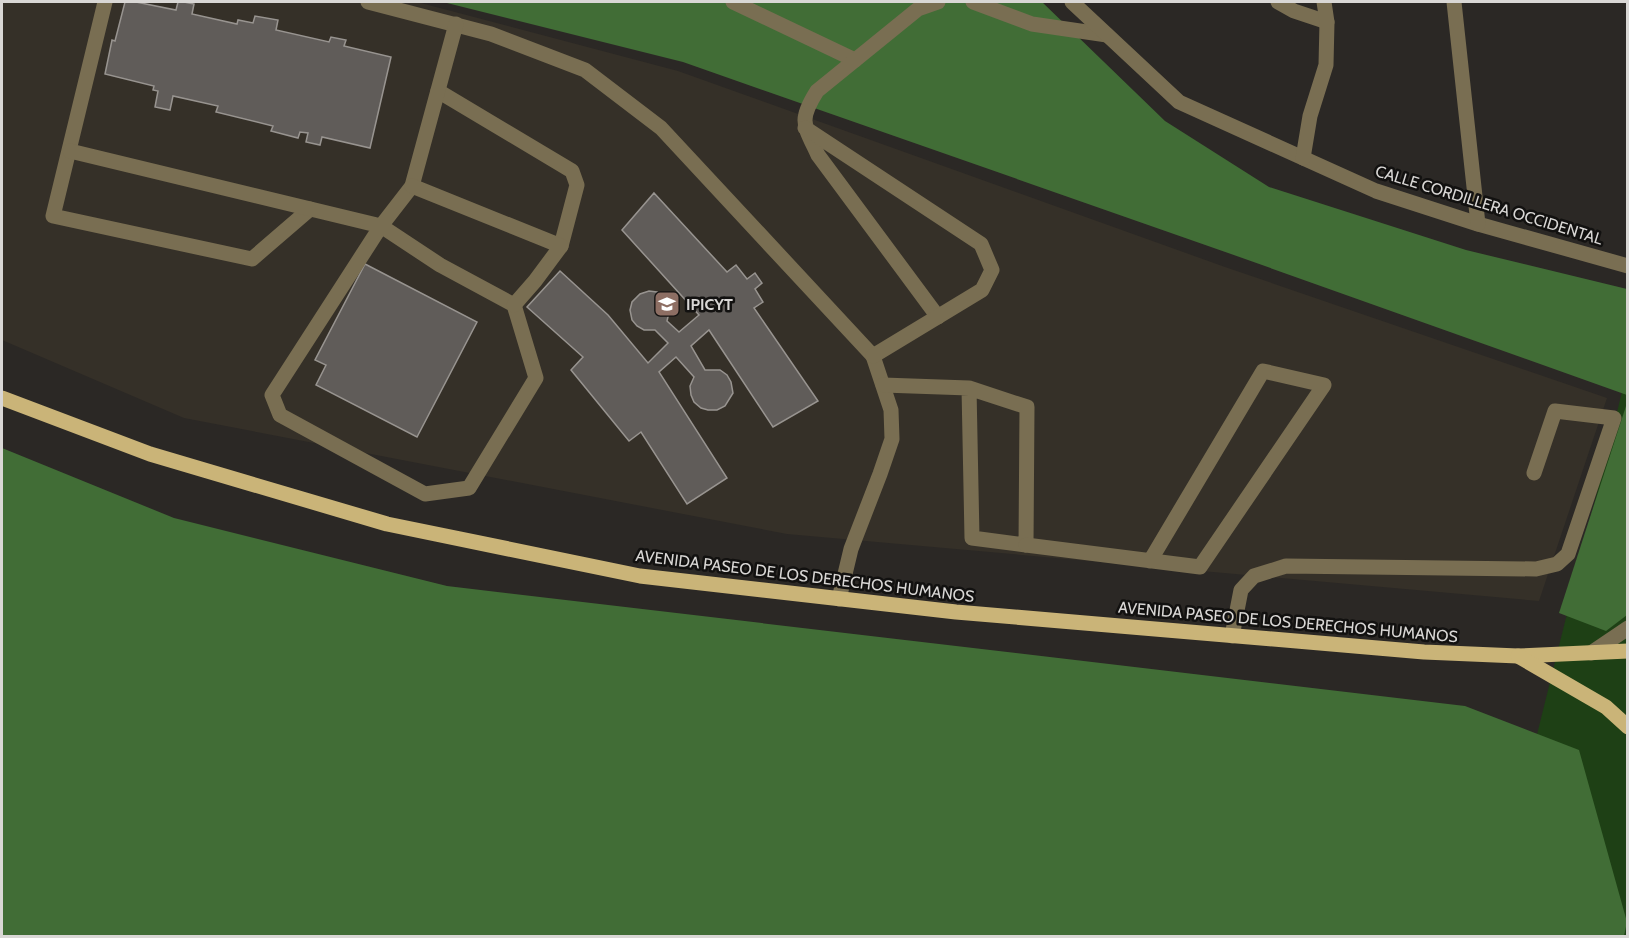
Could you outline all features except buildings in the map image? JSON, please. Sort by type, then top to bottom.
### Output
[{"type":"main road","name":"AVENIDA PASEO DE LOS DERECHOS HUMANOS","points":[[2,398],[150,454],[387,524],[639,576],[956,612],[1425,652],[1518,656],[1628,651]]},
{"type":"main road","points":[[1518,656],[1606,707],[1628,728]]},
{"type":"street","points":[[105,2],[53,216],[252,258],[310,209]]},
{"type":"street","points":[[368,2],[491,34],[585,70],[661,128],[873,356],[891,410],[892,439],[851,549],[839,599]]},
{"type":"street","points":[[733,2],[855,60]]},
{"type":"street","points":[[938,2],[918,9],[817,91],[806,109],[805,128],[818,155],[938,317]]},
{"type":"street","points":[[973,2],[1032,24],[1107,35]]},
{"type":"street","name":"CALLE CORDILLERA OCCIDENTAL","points":[[1072,2],[1179,102],[1376,191],[1478,224],[1628,266]]},
{"type":"street","points":[[1278,2],[1294,11],[1327,22]]},
{"type":"street","points":[[1303,158],[1310,116],[1326,65],[1327,22],[1324,2]]},
{"type":"street","points":[[1454,2],[1478,224]]},
{"type":"street","points":[[70,151],[381,225],[440,265],[514,305],[536,378],[469,488],[426,494],[280,415],[272,395],[381,225],[412,186],[456,24]]},
{"type":"street","points":[[438,91],[572,171],[577,185],[561,246],[514,305]]},
{"type":"street","points":[[805,128],[981,244],[993,270],[982,290],[873,356]]},
{"type":"street","points":[[412,186],[561,246]]},
{"type":"street","points":[[969,388],[972,538],[1150,561],[1200,567],[1324,385],[1263,371],[1150,561]]},
{"type":"street","points":[[883,386],[969,388],[1028,407],[1026,545]]},
{"type":"street","points":[[1232,636],[1241,590],[1254,576],[1286,566],[1536,569],[1557,564],[1569,554],[1614,418],[1555,411],[1533,473]]},
{"type":"street","points":[[1591,653],[1628,628]]},
{"type":"shaded area","name":"IPICYT","points":[[2,2],[417,2],[678,71],[1225,267],[1607,398],[1539,601],[787,534],[184,418],[2,340]]},
{"type":"green space","points":[[443,2],[1042,2],[1165,121],[1269,187],[1466,250],[1627,289],[1627,395],[683,62]]},
{"type":"green space","points":[[1623,388],[1627,388],[1627,936],[1487,936]]},
{"type":"green space","points":[[1627,403],[1627,615],[1606,631],[1559,613]]},
{"type":"green space","points":[[2,448],[174,518],[447,586],[1465,706],[1579,750],[1627,922],[1624,936],[2,936]]},
{"type":"place","name":"IPICYT","points":[[667,304]]}]
